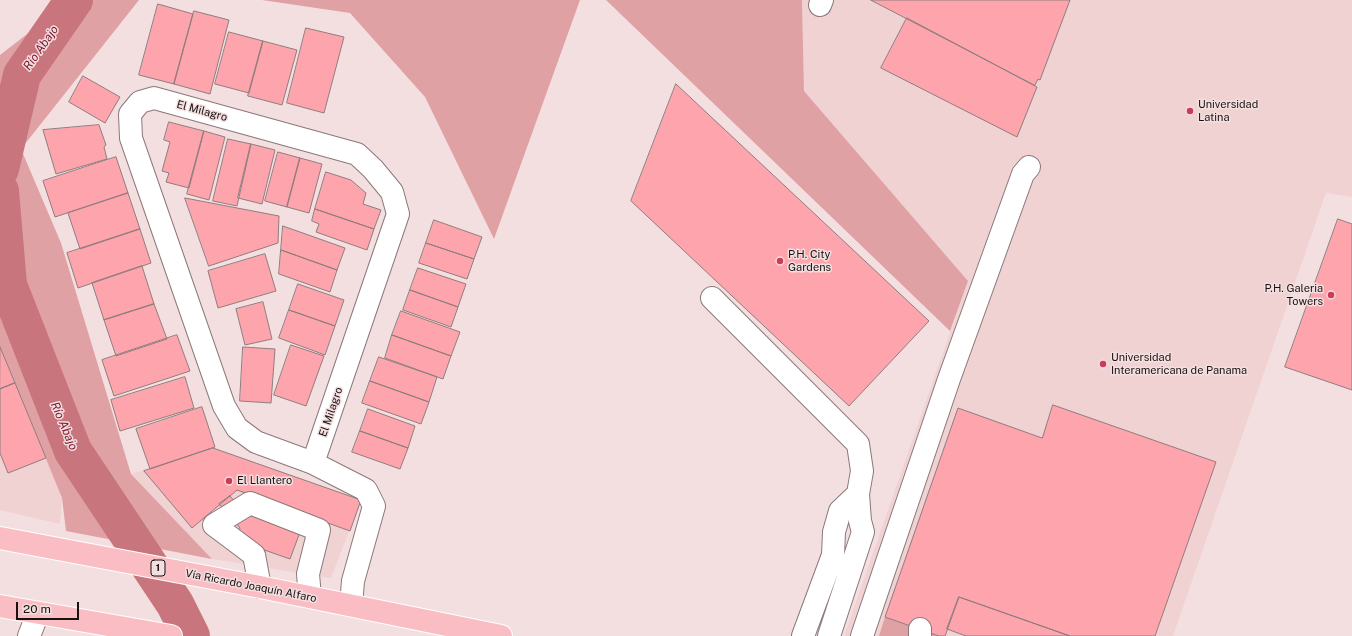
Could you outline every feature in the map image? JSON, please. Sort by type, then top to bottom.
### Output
[{"type":"main road","name":"Vía Ricardo Joaquín Alfaro","points":[[0,538],[260,587],[501,636]]},
{"type":"main road","points":[[0,543],[23,543]]},
{"type":"main road","points":[[0,606],[171,636]]},
{"type":"street","name":"El Milagro","points":[[313,463],[398,214],[392,192],[374,169],[357,154],[154,98],[140,102],[130,114],[131,138],[224,406],[237,428],[256,442],[313,463],[366,490],[374,506],[353,581],[351,605]]},
{"type":"street","points":[[862,636],[949,379],[1023,174],[1029,168]]},
{"type":"street","points":[[712,298],[858,444],[862,471],[858,494],[860,521],[863,532],[829,636]]},
{"type":"street","points":[[803,636],[833,555],[834,532],[840,511],[858,494]]},
{"type":"street","points":[[260,587],[254,555],[214,525],[250,502],[319,530],[308,574],[310,597]]},
{"type":"street","points":[[29,636],[38,613]]},
{"type":"shaded area","points":[[71,0],[139,0],[21,149],[61,243],[131,474],[212,559],[66,531],[62,498],[0,347],[0,55]]},
{"type":"shaded area","points":[[262,0],[580,0],[494,239],[425,97],[350,13]]},
{"type":"shaded area","points":[[606,0],[802,0],[804,91],[968,281],[950,331]]},
{"type":"shaded area","name":"Universidad Interamericana de Panama","points":[[802,0],[1352,0],[1352,197],[1326,193],[1173,636],[844,636],[968,281],[804,91]]},
{"type":"shaded area","points":[[0,347],[62,498],[60,524],[0,510]]},
{"type":"shaded area","points":[[213,448],[361,500],[331,578],[212,559],[131,474]]},
{"type":"shaded area","points":[[885,617],[939,636],[879,636]]},
{"type":"building","points":[[871,0],[1070,0],[1040,80],[1038,79],[1035,85]]},
{"type":"building","points":[[158,4],[193,14],[174,84],[139,75]]},
{"type":"building","points":[[194,11],[229,20],[210,94],[174,84]]},
{"type":"building","points":[[907,18],[1037,87],[1017,137],[881,68]]},
{"type":"building","points":[[306,28],[344,37],[324,113],[287,103]]},
{"type":"building","points":[[229,32],[263,41],[249,93],[215,84]]},
{"type":"building","points":[[263,41],[297,50],[282,105],[248,96]]},
{"type":"building","points":[[83,76],[120,97],[105,123],[69,102]]},
{"type":"building","name":"P.H. City Gardens","points":[[676,84],[929,321],[849,406],[631,201]]},
{"type":"building","points":[[169,122],[204,131],[189,188],[166,182],[169,173],[162,171],[170,142],[164,140]]},
{"type":"building","points":[[99,125],[106,145],[104,147],[107,159],[56,174],[43,130]]},
{"type":"building","points":[[204,131],[225,137],[209,200],[187,194]]},
{"type":"building","points":[[228,139],[251,144],[237,206],[213,201]]},
{"type":"building","points":[[251,144],[275,150],[262,204],[238,198]]},
{"type":"building","points":[[278,152],[300,158],[287,207],[265,201]]},
{"type":"building","points":[[116,157],[128,193],[55,217],[43,181]]},
{"type":"building","points":[[300,158],[322,164],[309,213],[287,207]]},
{"type":"building","points":[[326,172],[351,180],[366,193],[363,204],[381,210],[374,229],[315,209]]},
{"type":"building","points":[[128,193],[140,229],[80,249],[68,213]]},
{"type":"building","points":[[185,198],[279,216],[278,243],[209,266]]},
{"type":"building","points":[[315,209],[374,229],[367,250],[316,232],[319,224],[312,221]]},
{"type":"building","name":"P.H. Galeria Towers","points":[[1338,219],[1352,224],[1352,390],[1285,367]]},
{"type":"building","points":[[434,220],[482,237],[474,259],[426,243]]},
{"type":"building","points":[[283,226],[345,248],[337,270],[281,250]]},
{"type":"building","points":[[140,229],[151,263],[78,288],[67,253]]},
{"type":"building","points":[[426,243],[474,259],[467,279],[419,263]]},
{"type":"building","points":[[281,250],[337,270],[330,292],[279,274]]},
{"type":"building","points":[[265,254],[276,291],[218,308],[208,271]]},
{"type":"building","points":[[142,266],[154,304],[104,320],[92,283]]},
{"type":"building","points":[[418,268],[466,284],[458,307],[410,290]]},
{"type":"building","points":[[298,284],[344,300],[335,326],[289,310]]},
{"type":"building","points":[[410,290],[458,307],[451,327],[403,310]]},
{"type":"building","points":[[263,302],[272,339],[245,345],[236,309]]},
{"type":"building","points":[[154,304],[167,339],[116,356],[104,320]]},
{"type":"building","points":[[289,310],[335,326],[325,355],[279,338]]},
{"type":"building","points":[[401,311],[460,332],[451,356],[392,335]]},
{"type":"building","points":[[177,335],[190,371],[114,396],[102,360]]},
{"type":"building","points":[[392,335],[451,356],[443,379],[385,358]]},
{"type":"building","points":[[291,345],[324,356],[306,406],[274,395]]},
{"type":"building","points":[[0,347],[15,383],[0,389]]},
{"type":"building","points":[[243,347],[275,349],[271,403],[240,401]]},
{"type":"building","points":[[379,357],[437,377],[429,402],[370,381]]},
{"type":"building","points":[[185,377],[194,408],[120,431],[111,400]]},
{"type":"building","points":[[370,381],[429,402],[421,424],[362,403]]},
{"type":"building","points":[[15,383],[46,458],[8,473],[0,453],[0,389]]},
{"type":"building","points":[[1053,405],[1216,462],[1155,636],[1070,636],[959,597],[945,636],[939,636],[885,617],[958,408],[1042,438]]},
{"type":"building","points":[[202,407],[215,447],[150,469],[136,429]]},
{"type":"building","points":[[368,409],[415,426],[408,448],[360,431]]},
{"type":"building","points":[[360,431],[408,448],[400,469],[352,452]]},
{"type":"building","name":"El Llantero","points":[[213,448],[361,500],[350,531],[237,490],[192,528],[144,471]]},
{"type":"building","points":[[230,496],[244,513],[300,532],[290,559],[236,540],[240,528],[219,504]]},
{"type":"building","points":[[959,597],[1070,636],[966,636],[947,629]]},
{"type":"waterway","name":"Río Abajo","points":[[0,169],[22,75],[74,0]]},
{"type":"waterway","name":"Río Abajo","points":[[0,191],[8,285],[73,451],[175,604],[191,636]]},
{"type":"place","name":"Universidad Latina","points":[[1190,111]]},
{"type":"place","name":"P.H. City Gardens","points":[[780,261]]},
{"type":"place","name":"P.H. Galeria Towers","points":[[1331,295]]},
{"type":"place","name":"Universidad Interamericana de Panama","points":[[1103,364]]},
{"type":"place","name":"El Llantero","points":[[229,481]]}]
